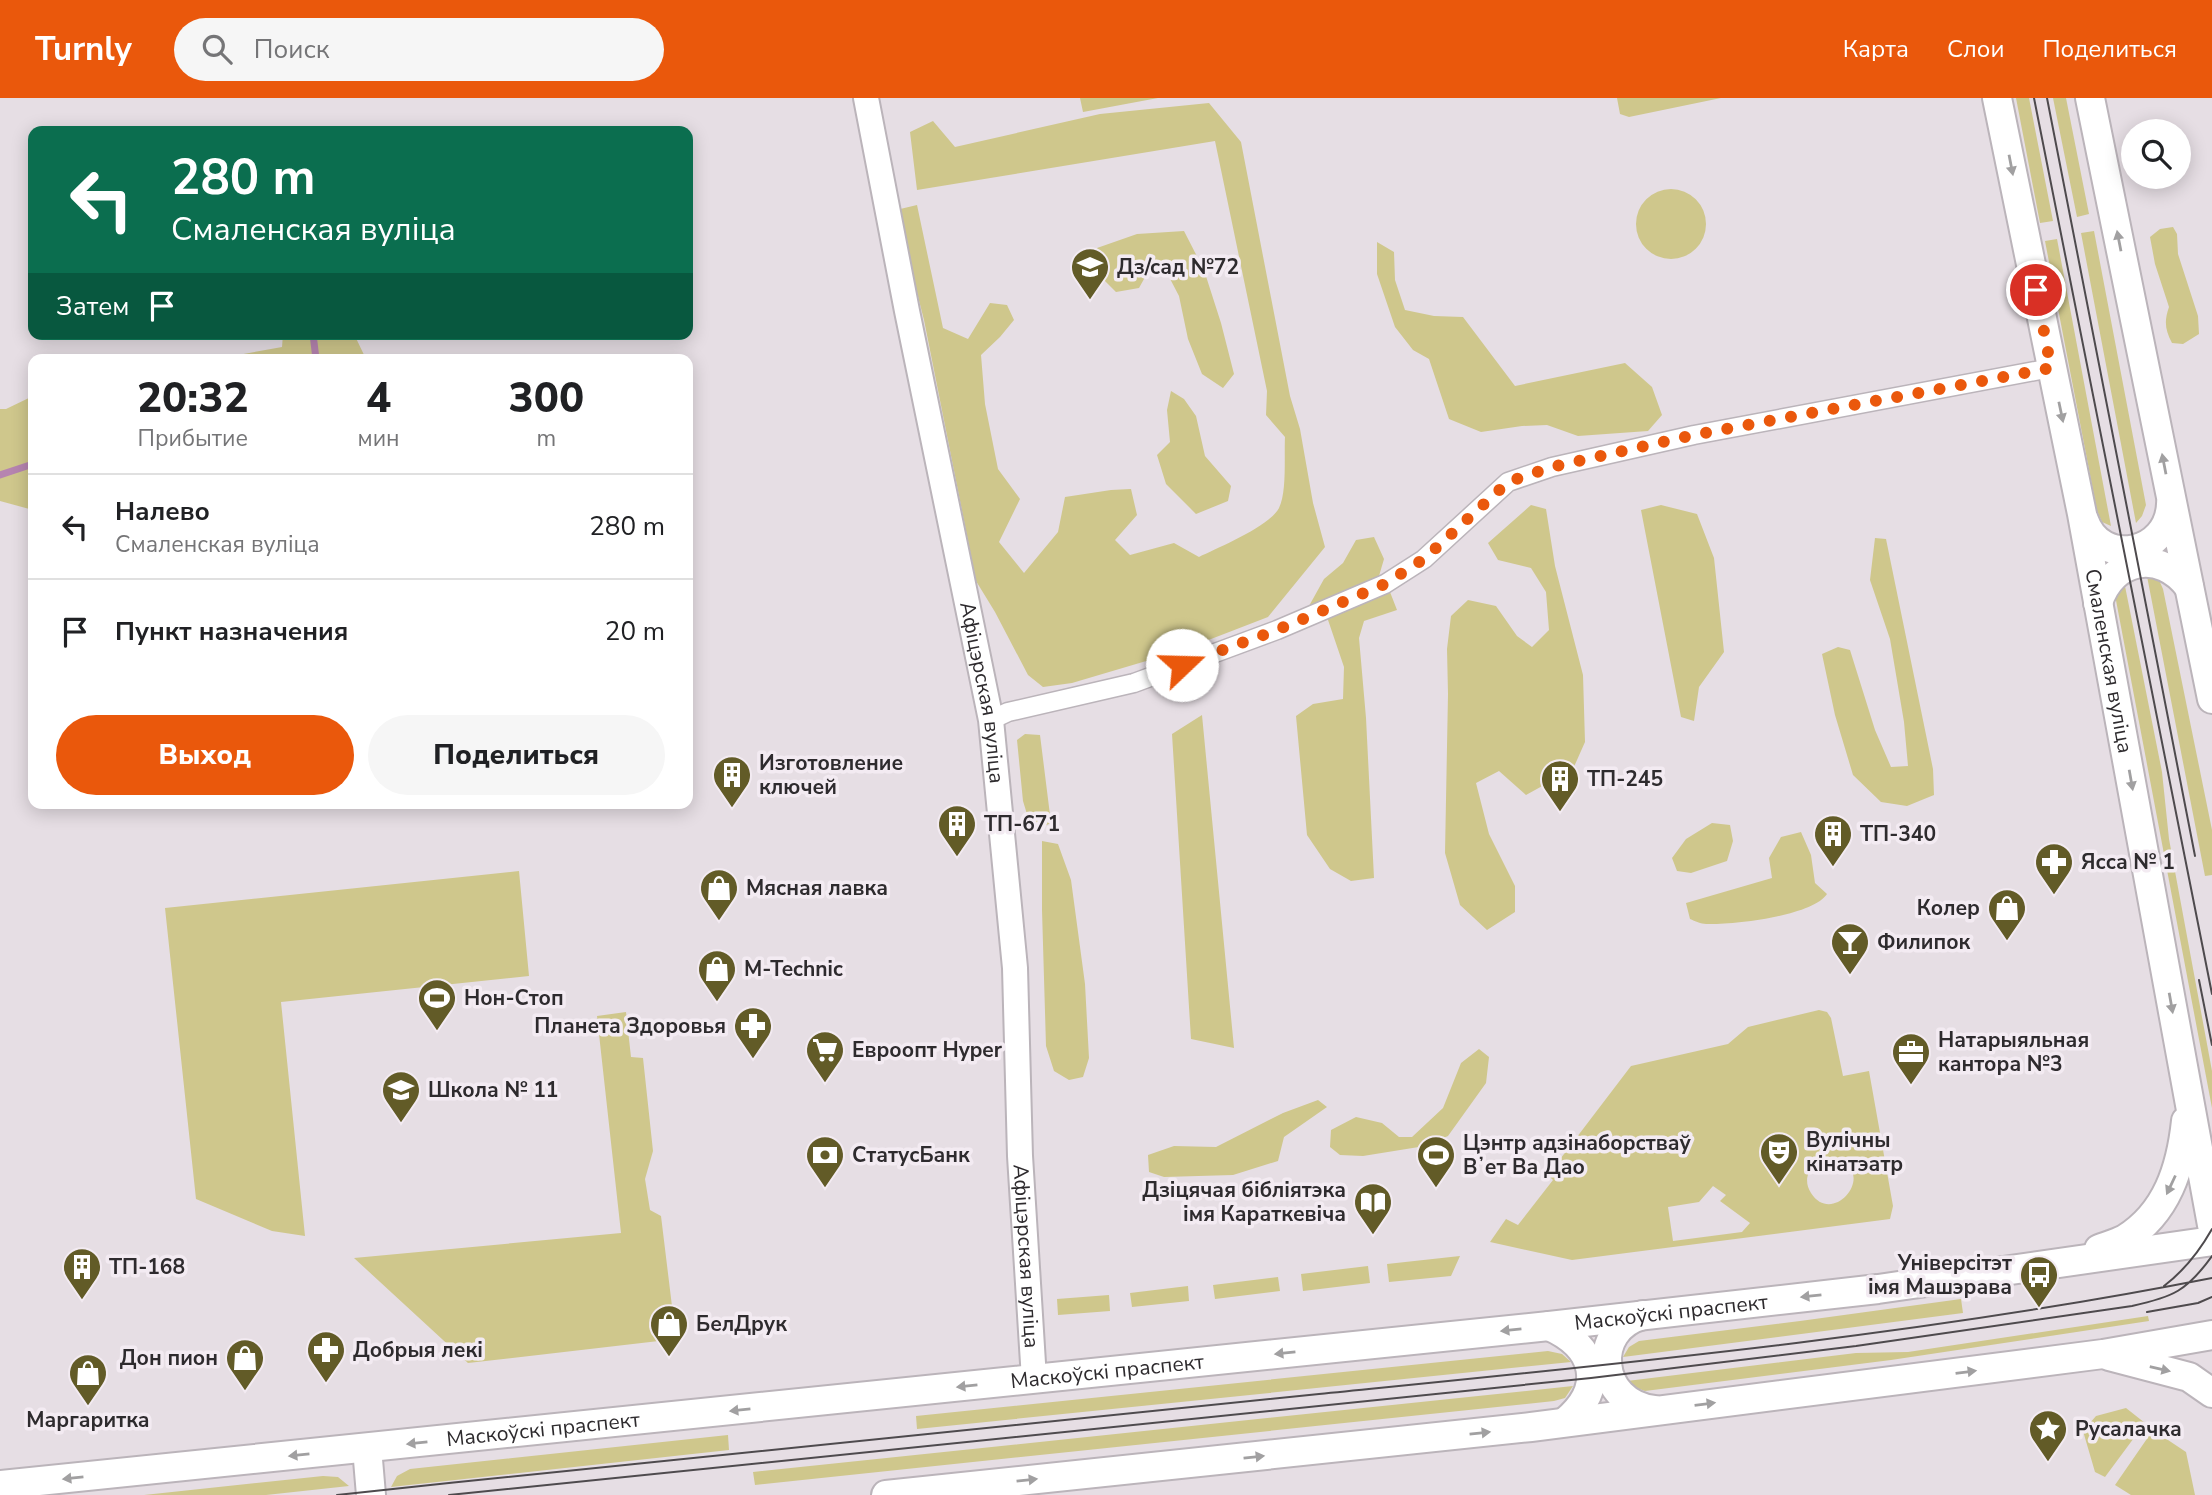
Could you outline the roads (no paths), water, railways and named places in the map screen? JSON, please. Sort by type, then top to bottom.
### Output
[{"type":"main road","name":"Смаленская вуліца","points":[[1997,98],[2082,514],[2212,1225]]},
{"type":"main road","points":[[2090,98],[2212,699]]},
{"type":"main road","points":[[2082,514],[2094,537],[2115,549],[2128,551],[2151,543],[2160,535],[2171,514],[2171,502]]},
{"type":"main road","points":[[2098,603],[2113,575],[2137,564],[2154,563],[2164,566],[2174,571],[2189,587]]},
{"type":"main road","points":[[2071,1261],[2124,1239],[2159,1208],[2178,1172],[2188,1095]]},
{"type":"main road","name":"Маскоўскі праспект","points":[[0,1485],[1549,1326],[1878,1289],[2212,1241]]},
{"type":"main road","points":[[1649,1314],[1638,1316],[1620,1329],[1609,1347],[1607,1369],[1610,1380],[1622,1398],[1642,1408],[1663,1410]]},
{"type":"main road","points":[[1549,1326],[1574,1339],[1582,1348],[1591,1371],[1588,1395],[1583,1405],[1566,1422]]},
{"type":"main road","points":[[886,1495],[1566,1422],[2103,1354],[2212,1335]]},
{"type":"main road","points":[[2103,1354],[2189,1377],[2212,1393]]},
{"type":"main road","points":[[367,1448],[371,1495]]},
{"type":"street","name":"Афіцэрская вуліца","points":[[866,98],[991,720],[1015,968],[1020,1156],[1034,1379]]},
{"type":"street","points":[[991,720],[1008,712],[1134,683],[1277,630],[1385,584],[1424,559],[1508,482],[1530,474],[1694,435],[2051,368]]},
{"type":"waterway","points":[[314,340],[315,354]]},
{"type":"waterway","points":[[0,475],[28,466]]},
{"type":"tram line","points":[[2034,98],[2212,994]]},
{"type":"tram line","points":[[2047,98],[2195,856]]},
{"type":"tram line","points":[[2199,980],[2212,1045]]},
{"type":"tram line","points":[[2164,1286],[2191,1260],[2212,1229]]},
{"type":"tram line","points":[[449,1495],[1591,1378],[1856,1346],[2146,1303],[2187,1285],[2212,1256]]},
{"type":"tram line","points":[[337,1495],[1767,1346],[1990,1316],[2212,1278]]},
{"type":"tram line","points":[[2147,1312],[2198,1303],[2212,1297]]},
{"type":"place","name":"Дз/сад №72","points":[[1090,301]]},
{"type":"place","name":"Изготовление ключей","points":[[732,809]]},
{"type":"place","name":"ТП-245","points":[[1560,813]]},
{"type":"place","name":"ТП-671","points":[[957,858]]},
{"type":"place","name":"ТП-340","points":[[1833,868]]},
{"type":"place","name":"Ясса № 1","points":[[2054,896]]},
{"type":"place","name":"Мясная лавка","points":[[719,922]]},
{"type":"place","name":"Колер","points":[[2007,942]]},
{"type":"place","name":"Филипок","points":[[1850,976]]},
{"type":"place","name":"M-Technic","points":[[717,1003]]},
{"type":"place","name":"Нон-Стоп","points":[[437,1032]]},
{"type":"place","name":"Планета Здоровья","points":[[753,1060]]},
{"type":"place","name":"Евроопт Hyper","points":[[825,1084]]},
{"type":"place","name":"Натарыяльная кантора №3","points":[[1911,1086]]},
{"type":"place","name":"Школа № 11","points":[[401,1124]]},
{"type":"place","name":"Вулічны кінатэатр","points":[[1779,1186]]},
{"type":"place","name":"СтатусБанк","points":[[825,1189]]},
{"type":"place","name":"Цэнтр адзінаборстваў Вʼет Ва Дао","points":[[1436,1189]]},
{"type":"place","name":"Дзіцячая бібліятэка імя Караткевіча","points":[[1373,1236]]},
{"type":"place","name":"ТП-168","points":[[82,1301]]},
{"type":"place","name":"Універсітэт імя Машэрава","points":[[2039,1309]]},
{"type":"place","name":"БелДрук","points":[[669,1358]]},
{"type":"place","name":"Добрыя лекі","points":[[326,1384]]},
{"type":"place","name":"Дон пион","points":[[245,1392]]},
{"type":"place","name":"Маргаритка","points":[[88,1407]]},
{"type":"place","name":"Русалачка","points":[[2048,1463]]}]
